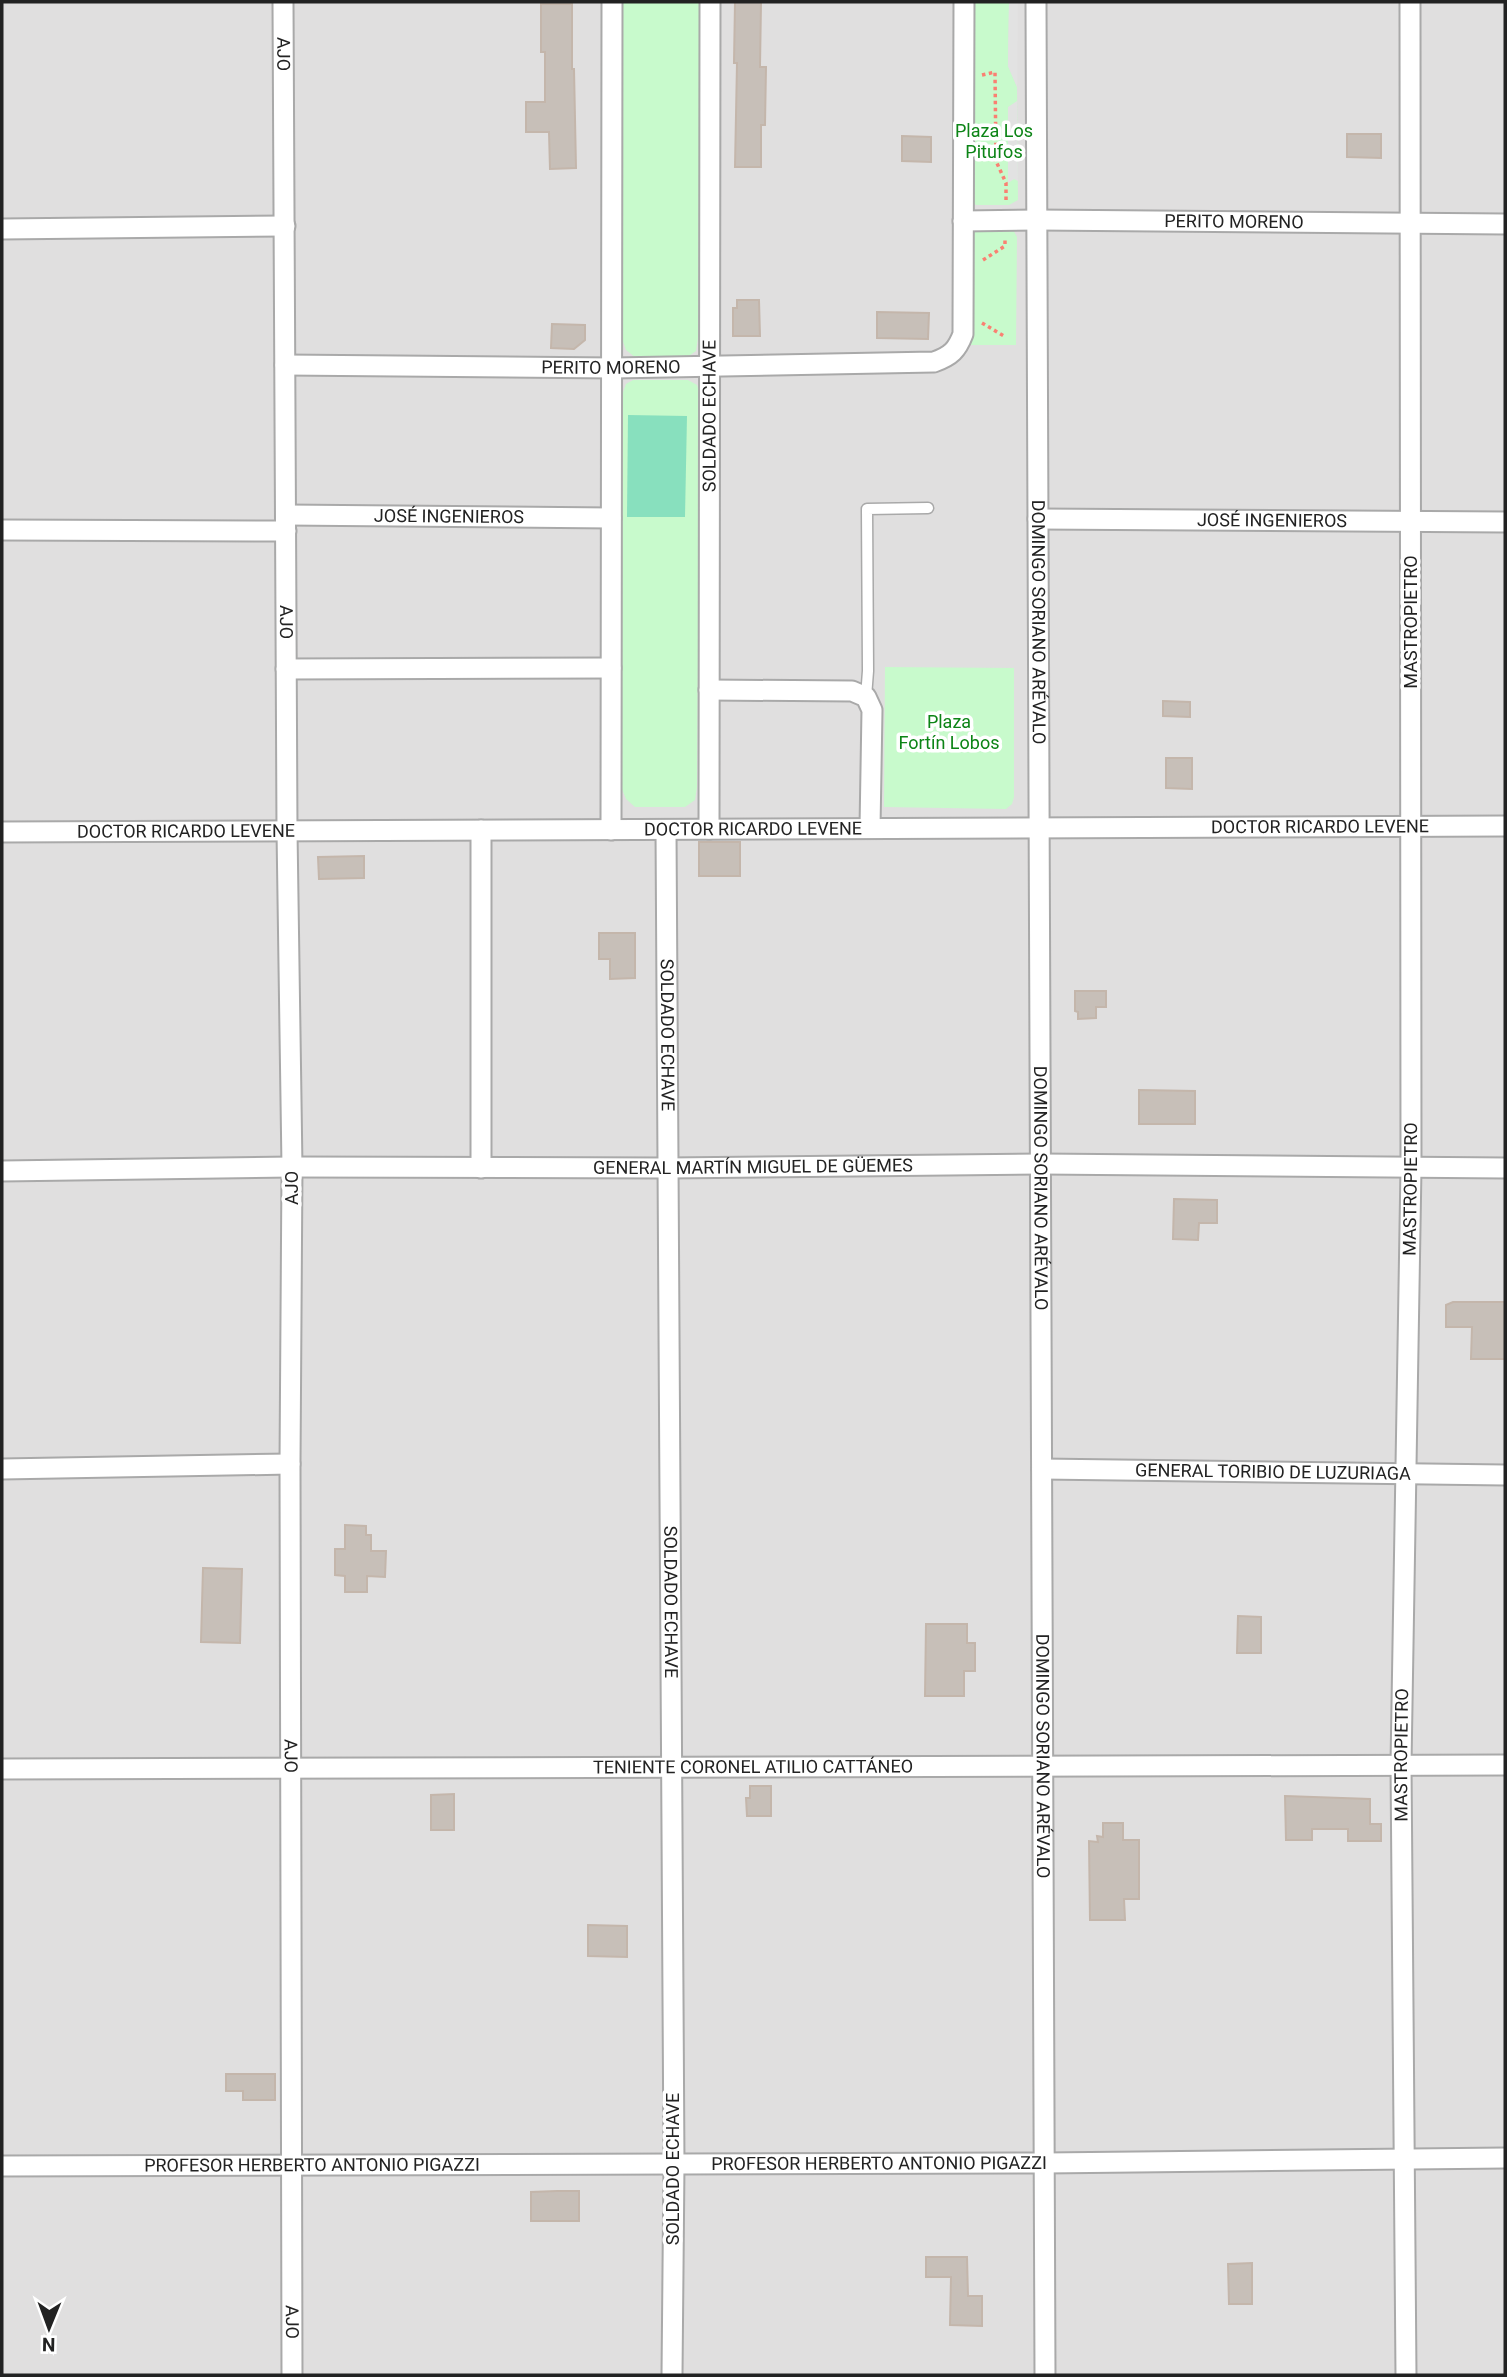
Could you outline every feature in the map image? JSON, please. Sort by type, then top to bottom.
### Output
[{"type":"street","name":"AJO","points":[[283,2],[287,831],[292,1167],[292,2375]]},
{"type":"street","points":[[611,830],[612,2]]},
{"type":"street","name":"SOLDADO ECHAVE","points":[[709,830],[710,2]]},
{"type":"street","points":[[964,2],[964,221]]},
{"type":"street","name":"DOMINGO SORIANO ARÉVALO","points":[[1036,2],[1045,2375]]},
{"type":"street","name":"MASTROPIETRO","points":[[1406,2375],[1401,1764],[1408,1474],[1411,1168],[1410,2]]},
{"type":"street","name":"PERITO MORENO","points":[[285,365],[613,368],[934,362],[948,357],[958,347],[963,334],[964,221],[1505,224]]},
{"type":"street","points":[[2,229],[285,226]]},
{"type":"street","name":"JOSÉ INGENIEROS","points":[[2,530],[611,518]]},
{"type":"street","name":"JOSÉ INGENIEROS","points":[[1038,519],[1505,522]]},
{"type":"street","points":[[286,669],[611,668]]},
{"type":"street","points":[[709,690],[852,691],[866,697],[872,710],[870,828]]},
{"type":"street","name":"DOCTOR RICARDO LEVENE","points":[[2,832],[1505,826]]},
{"type":"street","points":[[481,830],[481,1168]]},
{"type":"street","name":"SOLDADO ECHAVE","points":[[666,830],[674,2164],[672,2375]]},
{"type":"street","name":"GENERAL MARTÍN MIGUEL DE GÜEMES","points":[[2,1171],[1041,1164],[1505,1168]]},
{"type":"street","points":[[2,1469],[290,1464]]},
{"type":"street","name":"GENERAL TORIBIO DE LUZURIAGA","points":[[1042,1469],[1505,1475]]},
{"type":"street","name":"TENIENTE CORONEL ATILIO CATTÁNEO","points":[[2,1769],[1505,1765]]},
{"type":"street","name":"PROFESOR HERBERTO ANTONIO PIGAZZI","points":[[2,2165],[292,2166],[1505,2158]]},
{"type":"lane","points":[[866,697],[867,509],[929,508]]},
{"type":"path","points":[[981,75],[995,72],[996,161],[1006,183],[1005,246]]},
{"type":"shaded area","points":[[2,2],[1505,2],[1505,2375],[2,2375]]},
{"type":"shaded area","points":[[1009,2],[1018,2],[1017,87],[1008,66]]},
{"type":"shaded area","points":[[1017,101],[1018,181],[1014,179],[1008,183],[1008,107]]},
{"type":"green space","points":[[623,2],[698,2],[700,6],[698,338],[696,351],[686,358],[636,358],[626,350],[622,339]]},
{"type":"green space","name":"Plaza Los Pitufos","points":[[974,2],[1009,2],[1008,66],[1017,87],[1018,200],[1009,205],[976,205],[970,200]]},
{"type":"green space","points":[[975,228],[1012,228],[1017,237],[1016,345],[966,345],[967,236]]},
{"type":"green space","points":[[633,380],[688,380],[697,385],[700,395],[697,787],[695,800],[685,807],[635,807],[626,799],[621,787],[622,395],[626,384]]},
{"type":"green space","points":[[628,415],[687,416],[685,517],[627,517]]},
{"type":"green space","name":"Plaza Fortín Lobos","points":[[885,667],[1014,668],[1012,804],[1006,809],[884,807]]},
{"type":"building","points":[[735,2],[761,2],[760,67],[766,67],[761,167],[735,167]]},
{"type":"building","points":[[541,4],[572,4],[576,168],[550,169],[549,132],[526,132],[526,102],[545,102]]},
{"type":"building","points":[[1347,134],[1381,134],[1381,158],[1347,157]]},
{"type":"building","points":[[902,136],[931,137],[931,162],[902,161]]},
{"type":"building","points":[[737,300],[759,300],[760,336],[733,336],[733,308],[737,308]]},
{"type":"building","points":[[877,312],[929,313],[928,339],[877,338]]},
{"type":"building","points":[[552,324],[585,325],[585,340],[574,349],[551,348]]},
{"type":"building","points":[[1163,701],[1190,702],[1190,717],[1163,716]]},
{"type":"building","points":[[1166,758],[1192,758],[1192,789],[1166,788]]},
{"type":"building","points":[[699,842],[740,842],[740,876],[699,876]]},
{"type":"building","points":[[364,856],[364,878],[319,879],[318,857]]},
{"type":"building","points":[[599,933],[635,933],[635,978],[610,979],[610,959],[599,959]]},
{"type":"building","points":[[1075,991],[1106,991],[1106,1007],[1096,1007],[1096,1018],[1078,1019],[1078,1012],[1075,1011]]},
{"type":"building","points":[[1139,1090],[1195,1091],[1195,1124],[1139,1124]]},
{"type":"building","points":[[1174,1199],[1217,1200],[1217,1223],[1199,1223],[1198,1240],[1173,1239]]},
{"type":"building","points":[[1453,1302],[1505,1302],[1505,1359],[1471,1359],[1472,1327],[1446,1327],[1446,1305]]},
{"type":"building","points":[[345,1525],[366,1526],[366,1535],[371,1535],[371,1551],[386,1551],[385,1577],[367,1576],[367,1592],[345,1592],[345,1576],[335,1575],[335,1549],[345,1549]]},
{"type":"building","points":[[203,1568],[242,1569],[240,1643],[201,1642]]},
{"type":"building","points":[[1238,1616],[1261,1617],[1261,1653],[1237,1653]]},
{"type":"building","points":[[926,1624],[967,1624],[967,1643],[975,1643],[975,1671],[964,1671],[964,1696],[925,1696]]},
{"type":"building","points":[[750,1786],[771,1786],[771,1816],[747,1816],[746,1798],[750,1798]]},
{"type":"building","points":[[454,1794],[454,1830],[431,1830],[431,1795]]},
{"type":"building","points":[[1285,1796],[1370,1799],[1370,1824],[1381,1824],[1381,1841],[1348,1841],[1348,1829],[1312,1829],[1312,1840],[1286,1840]]},
{"type":"building","points":[[1103,1823],[1123,1823],[1123,1840],[1139,1840],[1139,1899],[1124,1899],[1125,1920],[1090,1920],[1089,1841],[1098,1842],[1097,1836],[1103,1837]]},
{"type":"building","points":[[588,1925],[627,1926],[627,1957],[588,1956]]},
{"type":"building","points":[[226,2074],[275,2074],[275,2100],[243,2100],[243,2091],[226,2091]]},
{"type":"building","points":[[579,2191],[579,2221],[531,2221],[531,2192]]},
{"type":"building","points":[[926,2257],[967,2257],[968,2296],[982,2296],[982,2326],[950,2325],[951,2277],[926,2277]]},
{"type":"building","points":[[1252,2263],[1252,2304],[1229,2304],[1228,2264]]}]
